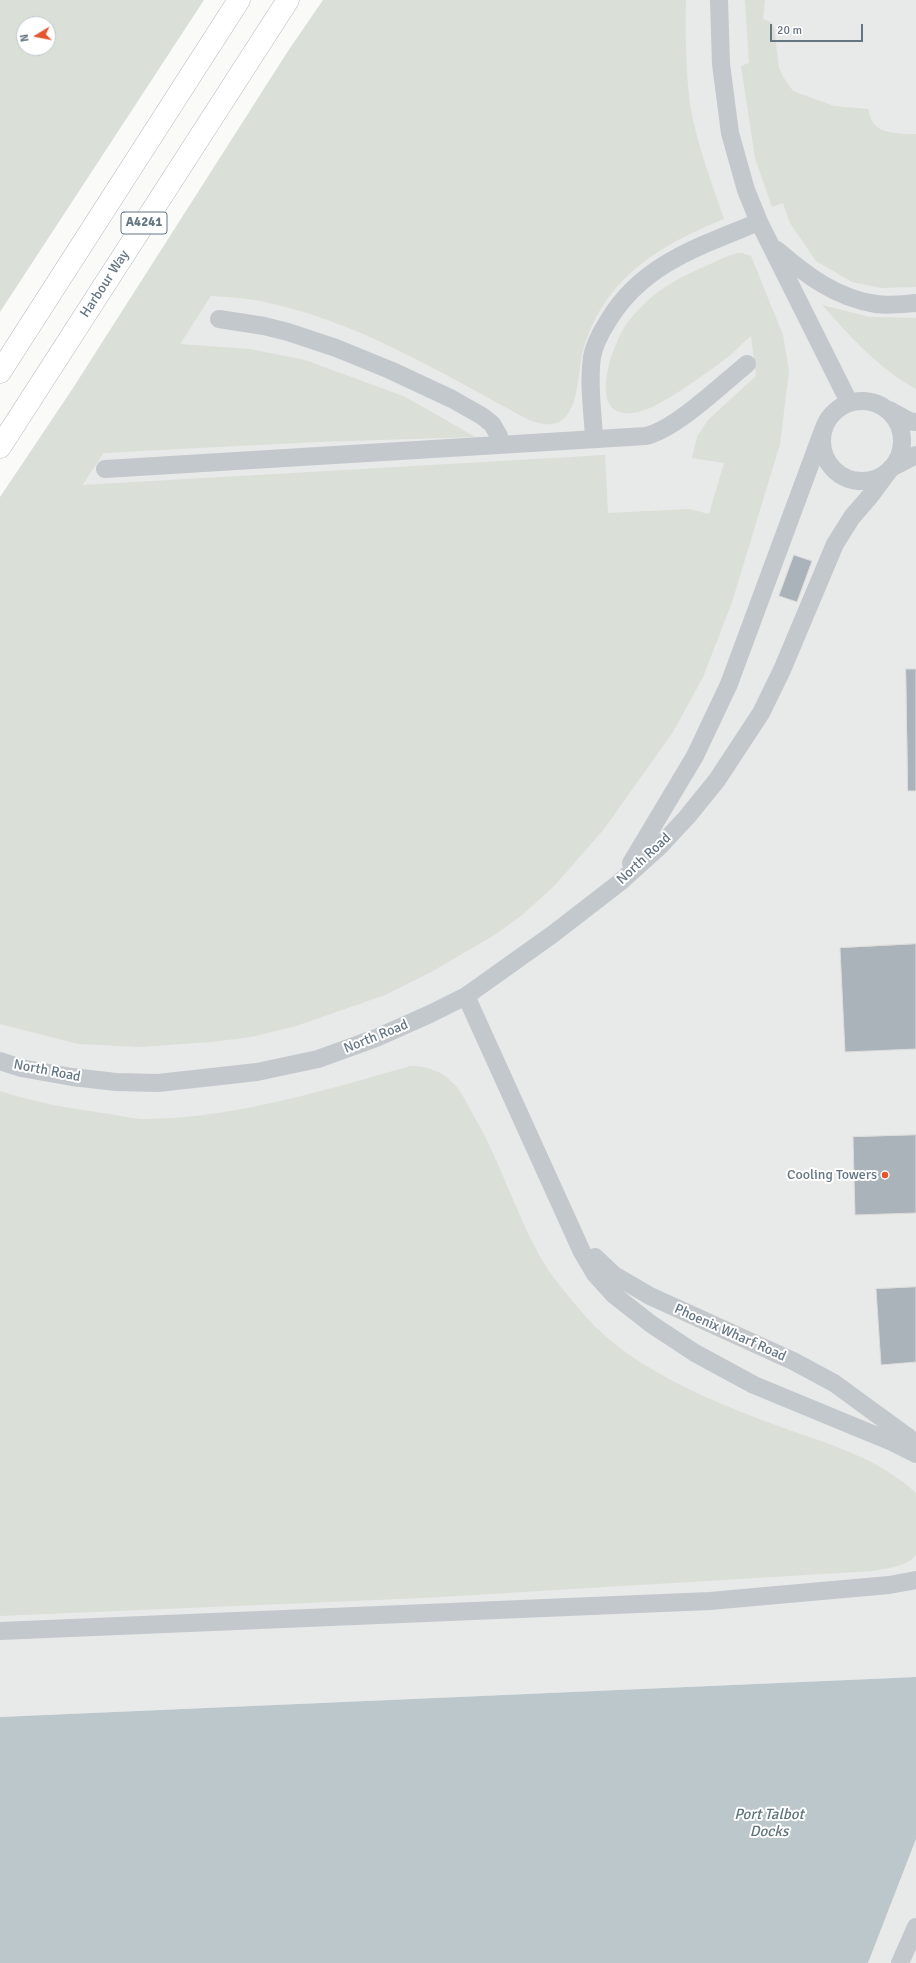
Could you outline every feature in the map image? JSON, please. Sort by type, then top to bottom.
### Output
[{"type":"main road","name":"A4241","points":[[0,372],[240,0]]},
{"type":"main road","name":"Harbour Way","points":[[0,447],[288,0]]},
{"type":"lane","points":[[719,0],[721,64],[730,133],[746,190],[759,222],[849,402]]},
{"type":"lane","points":[[594,439],[592,357],[600,335],[615,308],[637,284],[672,259],[706,243],[759,222]]},
{"type":"lane","points":[[770,244],[819,284],[838,293],[857,300],[877,304],[916,303]]},
{"type":"lane","points":[[219,319],[288,332],[336,348],[390,370],[452,399],[482,416],[492,424],[498,436],[500,445]]},
{"type":"lane","points":[[105,469],[646,436],[663,430],[747,364]]},
{"type":"lane","points":[[619,883],[695,756],[729,684],[823,430],[829,418],[838,408],[849,402],[864,401],[877,404],[909,421],[916,422]]},
{"type":"lane","points":[[877,404],[889,411],[897,421],[901,433],[902,446],[898,458],[891,468]]},
{"type":"lane","points":[[823,430],[822,444],[825,457],[833,468],[844,476],[856,480],[868,480],[881,476],[891,468],[916,456]]},
{"type":"lane","name":"North Road","points":[[0,1061],[21,1068],[72,1077],[116,1082],[158,1083],[257,1072],[318,1059],[376,1038],[466,996],[553,934],[619,883],[661,845],[687,817],[717,780],[761,713],[782,670],[835,544],[852,517],[891,468]]},
{"type":"lane","points":[[466,996],[582,1252],[595,1274],[614,1294],[652,1324],[695,1353],[754,1385],[892,1442],[916,1454]]},
{"type":"lane","name":"Phoenix Wharf Road","points":[[561,1208],[582,1242],[614,1275],[650,1296],[793,1361],[834,1383],[916,1442]]},
{"type":"lane","points":[[0,1631],[710,1601],[889,1585],[916,1580]]},
{"type":"lane","points":[[900,1963],[916,1926]]},
{"type":"shaded area","points":[[0,0],[204,0],[0,312]]},
{"type":"shaded area","points":[[323,0],[686,0],[686,55],[691,110],[701,152],[724,219],[677,240],[656,253],[619,284],[604,304],[592,326],[583,351],[576,393],[571,409],[563,419],[554,424],[544,424],[529,420],[399,350],[331,321],[260,301],[211,296],[180,344],[250,349],[305,360],[403,396],[475,437],[315,442],[104,453],[83,485],[605,455],[608,513],[689,509],[709,514],[724,463],[692,458],[697,437],[708,420],[756,376],[751,336],[728,357],[695,381],[651,408],[642,411],[624,413],[612,408],[607,397],[606,382],[614,348],[621,333],[628,322],[654,295],[663,288],[683,277],[728,256],[741,253],[751,256],[783,335],[789,371],[780,444],[732,602],[703,677],[673,732],[604,829],[555,885],[522,915],[496,934],[431,972],[385,995],[296,1026],[251,1037],[211,1042],[140,1047],[78,1044],[0,1024],[0,497],[73,388],[288,51]]},
{"type":"shaded area","points":[[561,0],[916,0],[916,1677],[0,1717],[0,614],[104,453],[211,296]]},
{"type":"shaded area","points":[[744,0],[765,0],[763,19],[771,22],[774,27],[779,68],[783,77],[793,91],[834,106],[868,109],[873,122],[880,129],[895,133],[916,134],[916,287],[881,288],[852,282],[816,261],[790,223],[783,203],[772,207],[755,158],[741,66],[749,63]]},
{"type":"shaded area","points":[[822,305],[870,317],[916,318],[916,389],[902,381],[877,362],[854,340]]},
{"type":"shaded area","points":[[411,1066],[434,1070],[449,1079],[459,1090],[481,1128],[529,1235],[543,1262],[573,1302],[606,1337],[630,1355],[682,1386],[738,1411],[842,1449],[873,1463],[888,1472],[916,1493],[916,1555],[902,1565],[873,1571],[423,1598],[0,1616],[0,1091],[55,1105],[134,1118],[144,1119],[183,1117],[249,1108],[282,1101]]},
{"type":"shaded area","points":[[916,1839],[916,1963],[868,1963]]},
{"type":"water","name":"Port Talbot Docks","points":[[916,1677],[916,1839],[868,1963],[0,1963],[0,1717]]},
{"type":"building","points":[[794,555],[812,561],[797,602],[779,596]]},
{"type":"building","points":[[906,669],[916,669],[916,791],[908,791]]},
{"type":"building","points":[[916,944],[916,1049],[845,1052],[840,948]]},
{"type":"building","name":"Cooling Towers","points":[[916,1135],[916,1213],[855,1215],[853,1137]]},
{"type":"building","points":[[916,1287],[916,1362],[881,1365],[876,1289]]},
{"type":"place","name":"Cooling Towers","points":[[885,1175]]}]
